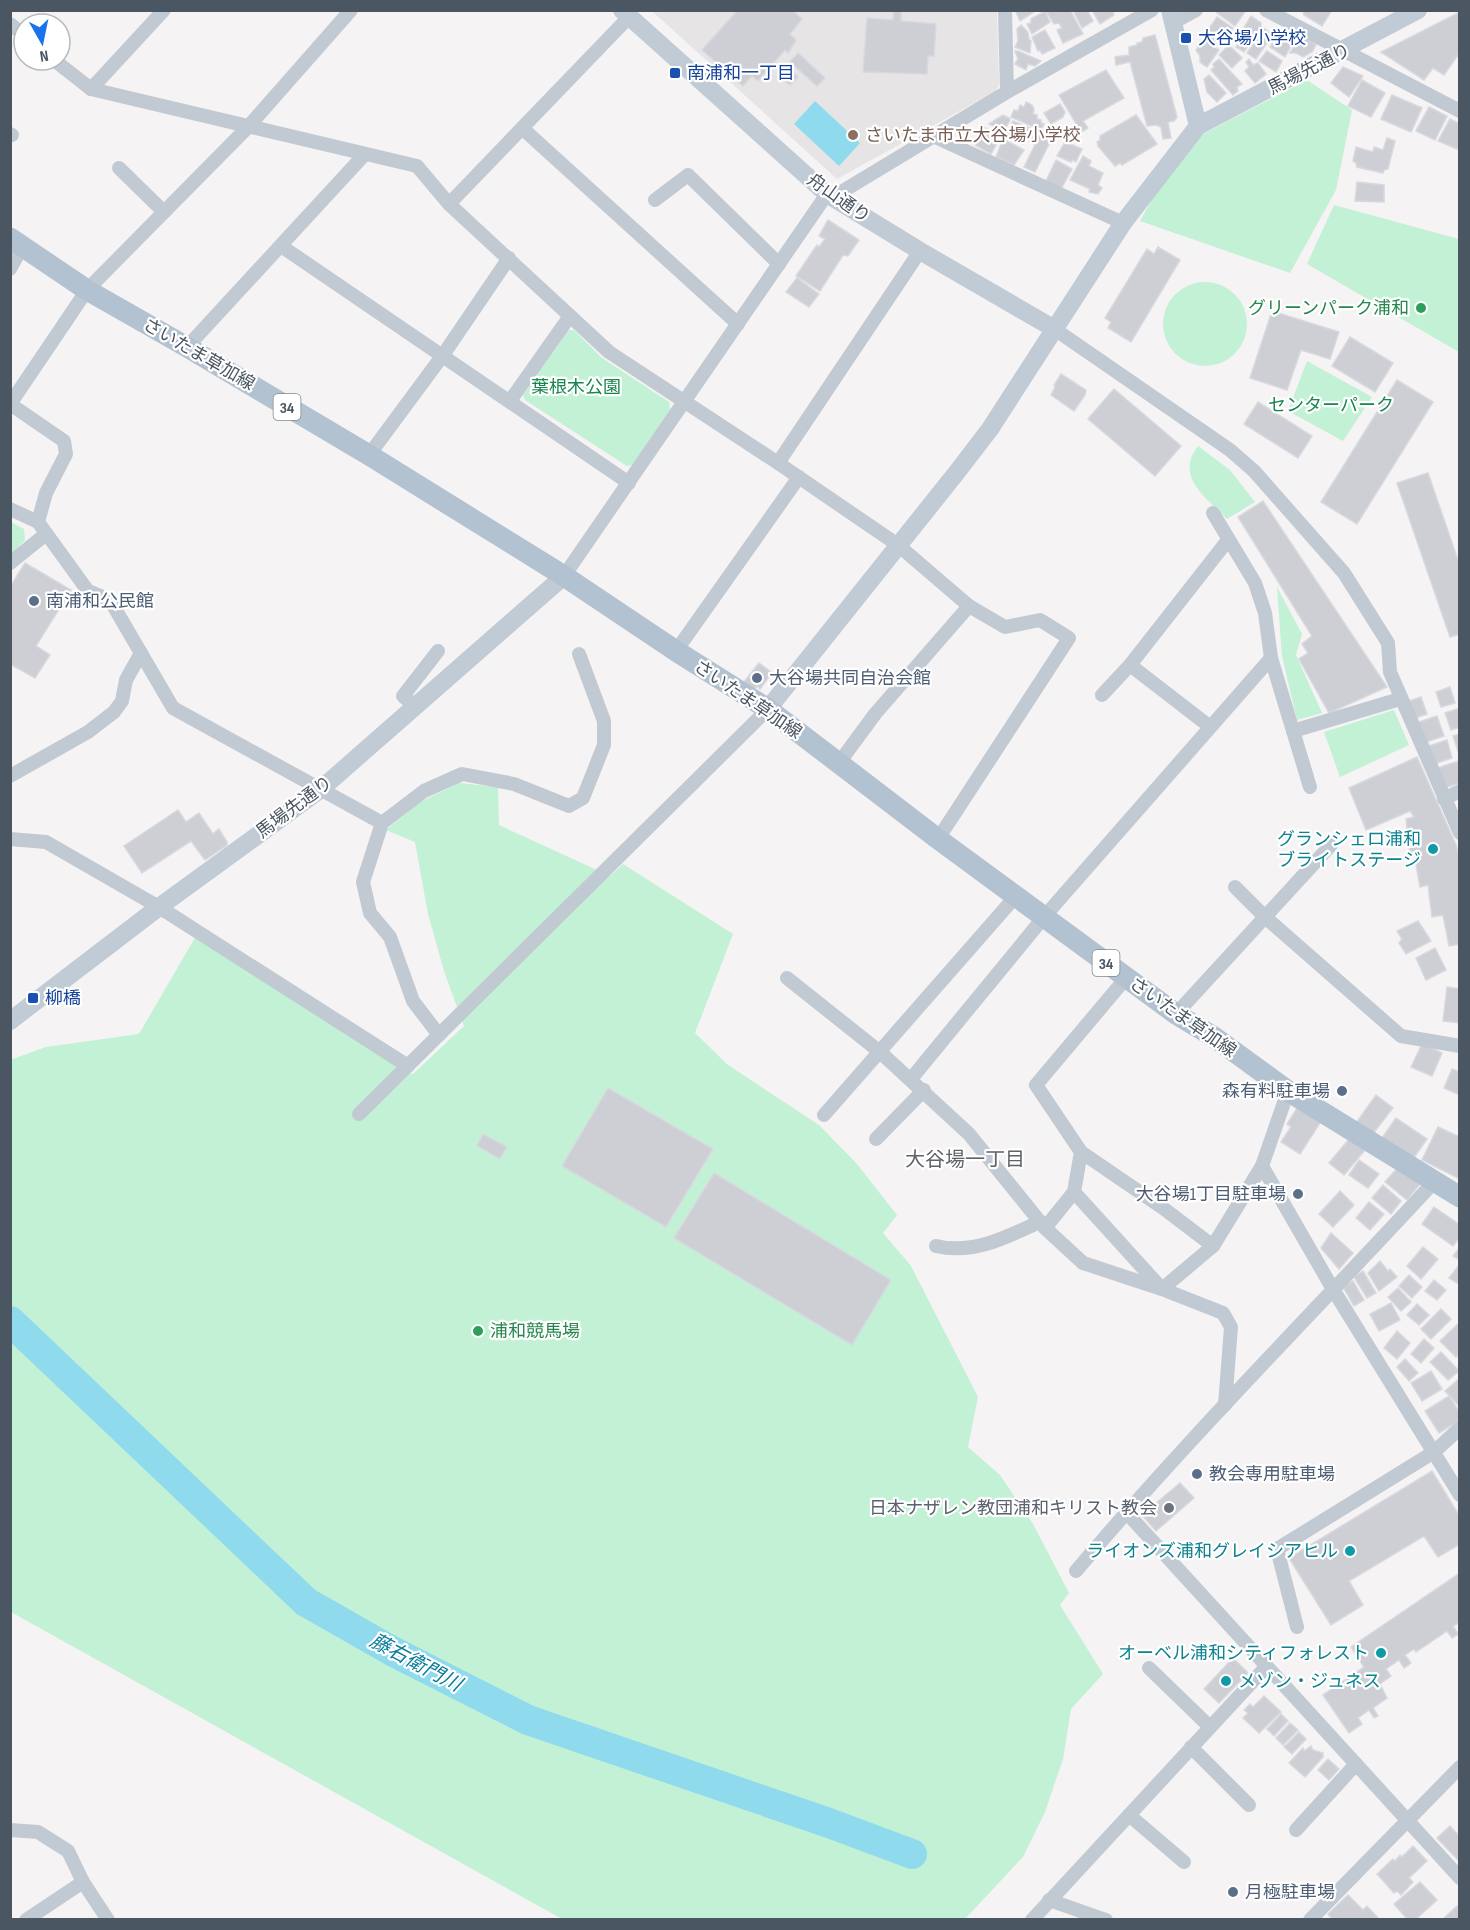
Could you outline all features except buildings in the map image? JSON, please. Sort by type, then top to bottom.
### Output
[{"type":"main road","name":"さいたま草加線","points":[[17,242],[87,290],[369,455],[564,576],[768,709],[938,840],[1176,1014],[1214,1037],[1288,1091],[1460,1197]]},
{"type":"street","points":[[90,89],[164,10]]},
{"type":"street","points":[[38,522],[46,493],[66,454],[64,441],[10,404],[87,290],[248,127],[351,10]]},
{"type":"street","points":[[1005,10],[1007,92]]},
{"type":"street","points":[[564,576],[779,264],[830,196],[1152,10]]},
{"type":"street","points":[[359,1114],[768,709],[990,429],[1053,328],[1123,223],[1198,126],[1171,17],[1196,10]]},
{"type":"street","points":[[1266,10],[1342,52],[1460,111]]},
{"type":"street","name":"馬場先通り","points":[[1198,126],[1418,10]]},
{"type":"street","points":[[449,204],[522,128],[625,14]]},
{"type":"street","name":"舟山通り","points":[[625,14],[830,196],[1053,328]]},
{"type":"street","points":[[69,72],[90,89],[417,166],[449,204],[609,352],[898,545],[969,606],[1005,627],[1040,620],[1069,638],[938,840]]},
{"type":"street","points":[[522,128],[738,324]]},
{"type":"street","points":[[933,136],[1123,223]]},
{"type":"street","points":[[187,347],[365,154]]},
{"type":"street","points":[[119,168],[164,212]]},
{"type":"street","points":[[655,200],[688,176],[779,264]]},
{"type":"street","points":[[10,269],[17,242]]},
{"type":"street","points":[[281,246],[629,483]]},
{"type":"street","points":[[778,463],[920,251]]},
{"type":"street","points":[[369,455],[443,355],[509,258]]},
{"type":"street","points":[[510,400],[570,316]]},
{"type":"street","points":[[1053,328],[1230,450],[1254,471],[1344,573],[1388,643],[1390,672],[1400,699],[1460,833]]},
{"type":"street","points":[[676,651],[799,477]]},
{"type":"street","points":[[10,509],[38,522],[88,591],[110,600],[173,708],[382,823]]},
{"type":"street","points":[[1214,513],[1255,583],[1265,613],[1271,658],[1310,787]]},
{"type":"street","points":[[10,563],[46,534]]},
{"type":"street","points":[[1102,695],[1130,666],[1228,540]]},
{"type":"street","name":"馬場先通り","points":[[10,1021],[159,907],[321,789],[564,576]]},
{"type":"street","points":[[839,763],[875,714],[969,606]]},
{"type":"street","points":[[415,706],[403,696],[438,651]]},
{"type":"street","points":[[10,776],[88,732],[114,712],[122,701],[126,680],[141,653]]},
{"type":"street","points":[[440,1035],[413,1001],[390,937],[370,913],[363,882],[382,823],[424,791],[462,774],[514,784],[569,806],[583,798],[604,745],[604,721],[579,654]]},
{"type":"street","points":[[912,1079],[1044,917],[1209,726],[1271,658]]},
{"type":"street","points":[[1130,666],[1209,726]]},
{"type":"street","points":[[1293,731],[1400,699]]},
{"type":"street","points":[[1444,799],[1460,791]]},
{"type":"street","points":[[10,839],[46,842],[159,907],[408,1066]]},
{"type":"street","points":[[1176,1014],[1331,845]]},
{"type":"street","points":[[1235,887],[1265,917],[1401,1036],[1460,1046]]},
{"type":"street","points":[[824,1115],[1015,897]]},
{"type":"street","points":[[787,978],[924,1090],[969,1134],[1042,1225],[1083,1263],[1223,1312],[1231,1327],[1225,1405]]},
{"type":"street","points":[[1126,978],[1036,1085],[1081,1152],[1163,1208],[1212,1246]]},
{"type":"street","points":[[876,1139],[924,1090]]},
{"type":"street","points":[[1162,1289],[1212,1246],[1262,1166],[1288,1091]]},
{"type":"street","points":[[936,1246],[964,1250],[1042,1225],[1074,1192],[1081,1152]]},
{"type":"street","points":[[1262,1166],[1335,1291],[1460,1495]]},
{"type":"street","points":[[1076,1571],[1126,1512],[1335,1291],[1435,1181]]},
{"type":"street","points":[[1074,1192],[1162,1289]]},
{"type":"street","points":[[1297,1627],[1277,1549],[1434,1452],[1460,1428]]},
{"type":"street","points":[[1126,1512],[1460,1878]]},
{"type":"street","points":[[1032,1920],[1266,1667]]},
{"type":"street","points":[[1149,1668],[1210,1727]]},
{"type":"street","points":[[1191,1747],[1249,1805]]},
{"type":"street","points":[[1296,1830],[1356,1764]]},
{"type":"street","points":[[1310,1920],[1460,1767]]},
{"type":"street","points":[[1129,1815],[1184,1862]]},
{"type":"street","points":[[10,1830],[38,1832],[68,1851],[83,1882],[108,1919]]},
{"type":"street","points":[[26,1920],[83,1882]]},
{"type":"street","points":[[1049,1900],[1106,1920]]},
{"type":"shaded area","name":"さいたま市立大谷場小学校","points":[[652,11],[997,11],[999,84],[996,91],[837,179]]},
{"type":"green space","points":[[1307,80],[1352,110],[1336,190],[1290,273],[1140,221],[1173,162],[1205,133]]},
{"type":"green space","name":"グリーンパーク浦和","points":[[1334,205],[1459,239],[1459,352],[1307,264]]},
{"type":"green space","points":[[1205,282],[1228,289],[1240,301],[1247,324],[1240,347],[1228,359],[1205,366],[1182,359],[1170,347],[1163,324],[1170,301],[1182,289]]},
{"type":"green space","name":"葉根木公園","points":[[569,330],[574,330],[602,358],[669,402],[670,410],[632,465],[627,466],[525,400],[523,395]]},
{"type":"green space","name":"センターパーク","points":[[1307,361],[1372,397],[1343,441],[1288,411]]},
{"type":"green space","points":[[1198,446],[1230,470],[1255,502],[1227,519],[1203,495],[1191,477],[1192,457]]},
{"type":"green space","points":[[11,522],[24,529],[25,540],[11,555]]},
{"type":"green space","points":[[1277,587],[1302,634],[1296,655],[1322,713],[1297,720],[1282,656]]},
{"type":"green space","points":[[1394,710],[1409,745],[1340,777],[1324,732]]},
{"type":"green space","name":"浦和競馬場","points":[[459,783],[498,787],[499,825],[610,876],[623,864],[733,934],[695,1033],[728,1065],[819,1125],[857,1164],[897,1215],[883,1233],[911,1266],[978,1397],[968,1447],[1000,1475],[1033,1524],[1069,1593],[1060,1605],[1103,1674],[1071,1709],[1063,1759],[1045,1812],[1023,1857],[965,1919],[562,1919],[11,1612],[10,1060],[46,1047],[139,1034],[196,936],[403,1070],[413,1074],[464,1026],[444,971],[428,914],[415,842],[386,830],[420,802]]},
{"type":"water","points":[[815,101],[860,143],[839,166],[794,124]]},
{"type":"waterway","name":"藤右衛門川","points":[[10,1321],[306,1602],[392,1651],[528,1720],[829,1823],[912,1854]]},
{"type":"place","name":"大谷場小学校","points":[[1186,38]]},
{"type":"place","name":"南浦和一丁目","points":[[675,73]]},
{"type":"place","name":"さいたま市立大谷場小学校","points":[[853,135]]},
{"type":"place","name":"グリーンパーク浦和","points":[[1421,308]]},
{"type":"place","name":"南浦和公民館","points":[[34,601]]},
{"type":"place","name":"大谷場共同自治会館","points":[[757,678]]},
{"type":"place","name":"グランシェロ浦和 ブライトステージ","points":[[1433,849]]},
{"type":"place","name":"柳橋","points":[[33,998]]},
{"type":"place","name":"森有料駐車場","points":[[1342,1091]]},
{"type":"place","name":"大谷場1丁目駐車場","points":[[1298,1194]]},
{"type":"place","name":"浦和競馬場","points":[[478,1331]]},
{"type":"place","name":"教会専用駐車場","points":[[1197,1474]]},
{"type":"place","name":"日本ナザレン教団浦和キリスト教会","points":[[1169,1508]]},
{"type":"place","name":"ライオンズ浦和グレイシアヒル","points":[[1350,1551]]},
{"type":"place","name":"オーベル浦和シティフォレスト","points":[[1381,1653]]},
{"type":"place","name":"メゾン・ジュネス","points":[[1226,1681]]},
{"type":"place","name":"月極駐車場","points":[[1233,1892]]},
{"type":"district","name":"大谷場一丁目","points":[[965,1159]]}]
